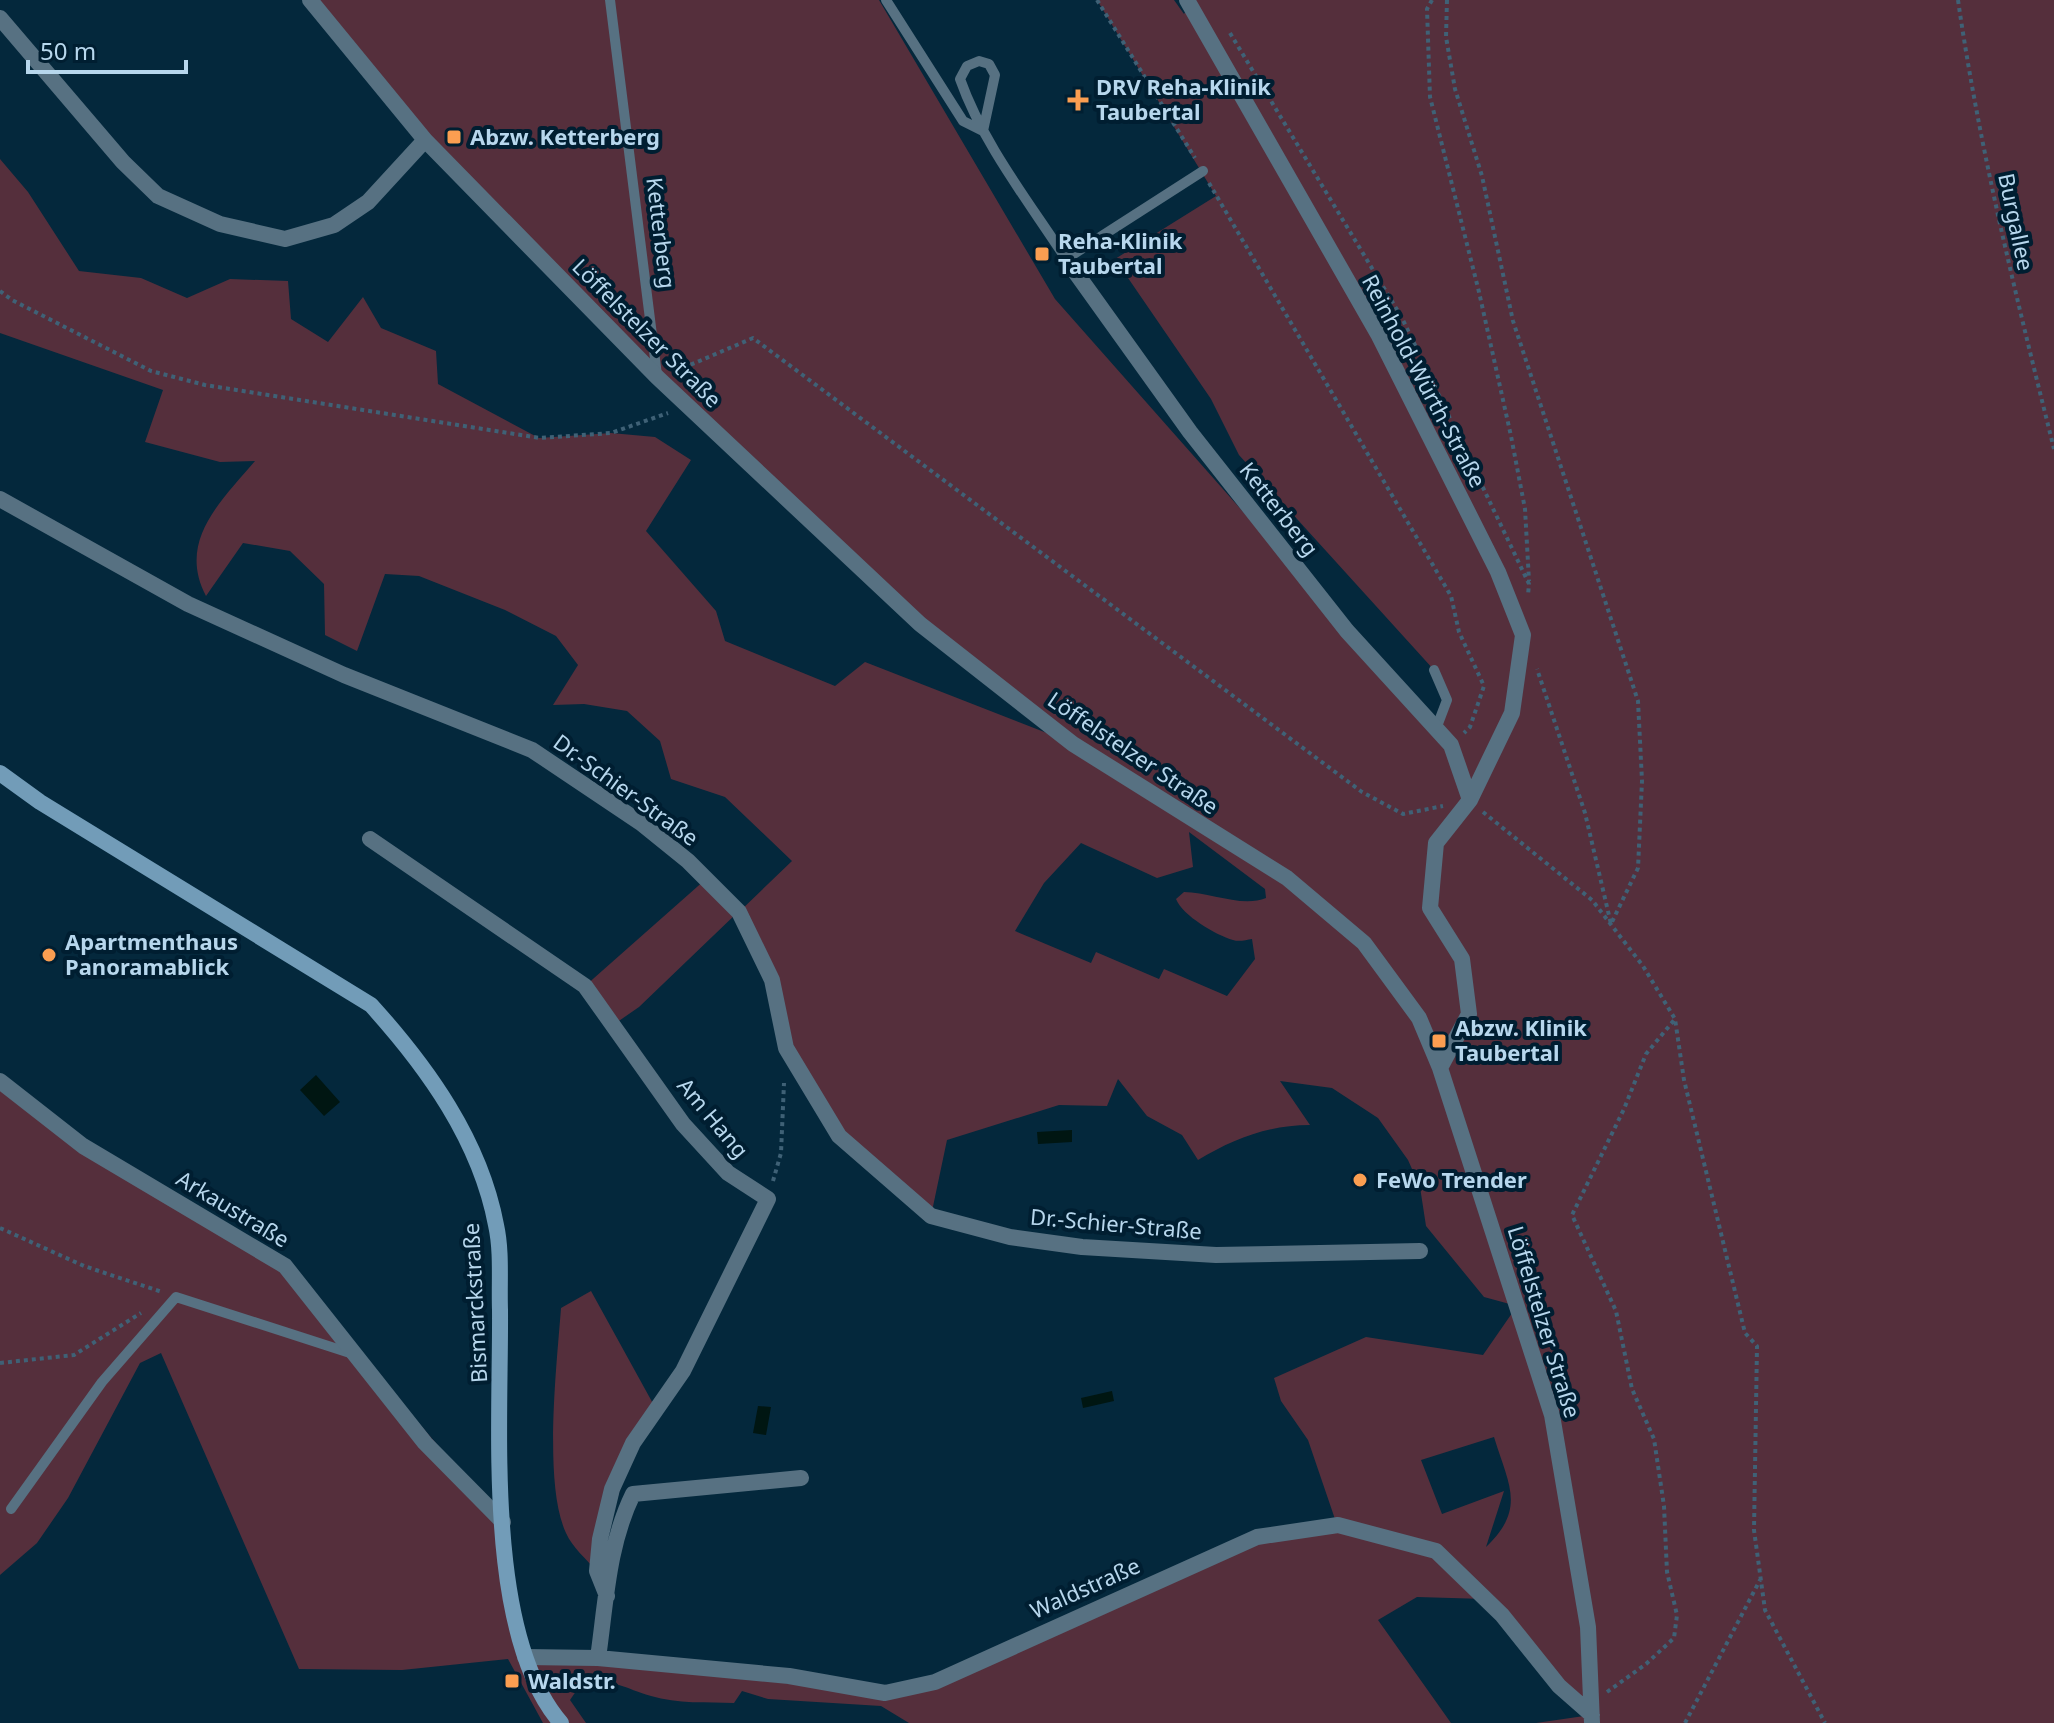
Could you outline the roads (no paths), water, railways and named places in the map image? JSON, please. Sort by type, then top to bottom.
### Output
[{"type":"street","name":"Löffelstelzer Straße","points":[[310,0],[425,140],[658,378],[920,624],[1073,744],[1287,878],[1364,943],[1419,1018],[1440,1068],[1552,1415],[1588,1627],[1592,1714]]},
{"type":"street","name":"Reinhold-Würth-Straße","points":[[1187,0],[1378,334],[1498,572],[1523,635],[1512,713],[1470,800]]},
{"type":"street","points":[[0,18],[123,162],[158,196],[220,224],[285,239],[334,225],[368,202],[425,140]]},
{"type":"street","name":"Ketterberg","points":[[1066,259],[1200,445],[1347,631],[1451,745],[1470,800]]},
{"type":"street","name":"Dr.-Schier-Straße","points":[[0,499],[188,604],[344,675],[532,750],[641,823],[688,861],[739,912],[772,980],[786,1048],[839,1136],[931,1216],[1010,1237],[1082,1247],[1216,1255],[1420,1251]]},
{"type":"street","name":"Bismarckstraße","points":[[0,773],[40,802],[371,1005],[427,1071],[466,1139],[497,1225],[503,1522],[508,1582],[534,1685],[561,1723]]},
{"type":"street","points":[[1440,1068],[1469,1014],[1462,959],[1430,908],[1436,843],[1470,800]]},
{"type":"street","name":"Am Hang","points":[[370,839],[585,986],[683,1124],[728,1173],[768,1199],[683,1371],[633,1443],[612,1489],[600,1539],[597,1571],[607,1596]]},
{"type":"street","name":"Arkaustraße","points":[[0,1081],[83,1146],[285,1266],[425,1443],[503,1522]]},
{"type":"street","points":[[598,1658],[620,1522],[633,1494],[801,1478]]},
{"type":"street","name":"Waldstraße","points":[[525,1657],[598,1658],[789,1676],[885,1693],[935,1682],[1257,1537],[1338,1525],[1436,1551],[1502,1615],[1559,1686],[1592,1714]]},
{"type":"lane","name":"Ketterberg","points":[[610,0],[658,378]]},
{"type":"lane","name":"Ketterberg","points":[[886,0],[963,121],[983,131],[1066,259]]},
{"type":"lane","points":[[979,61],[989,64],[995,75],[983,131],[960,79],[967,66],[979,61]]},
{"type":"lane","points":[[1066,259],[1203,171]]},
{"type":"lane","points":[[1434,670],[1447,700],[1436,729]]},
{"type":"lane","points":[[11,1509],[102,1382],[176,1297],[356,1354]]},
{"type":"place","name":"DRV Reha-Klinik Taubertal","points":[[1078,100]]},
{"type":"place","name":"Abzw. Ketterberg","points":[[454,137]]},
{"type":"place","name":"Reha-Klinik Taubertal","points":[[1042,254]]},
{"type":"place","name":"Apartmenthaus Panoramablick","points":[[49,955]]},
{"type":"place","name":"Abzw. Klinik Taubertal","points":[[1439,1041]]},
{"type":"place","name":"FeWo Trender","points":[[1360,1180]]},
{"type":"place","name":"Waldstr.","points":[[512,1681]]}]
